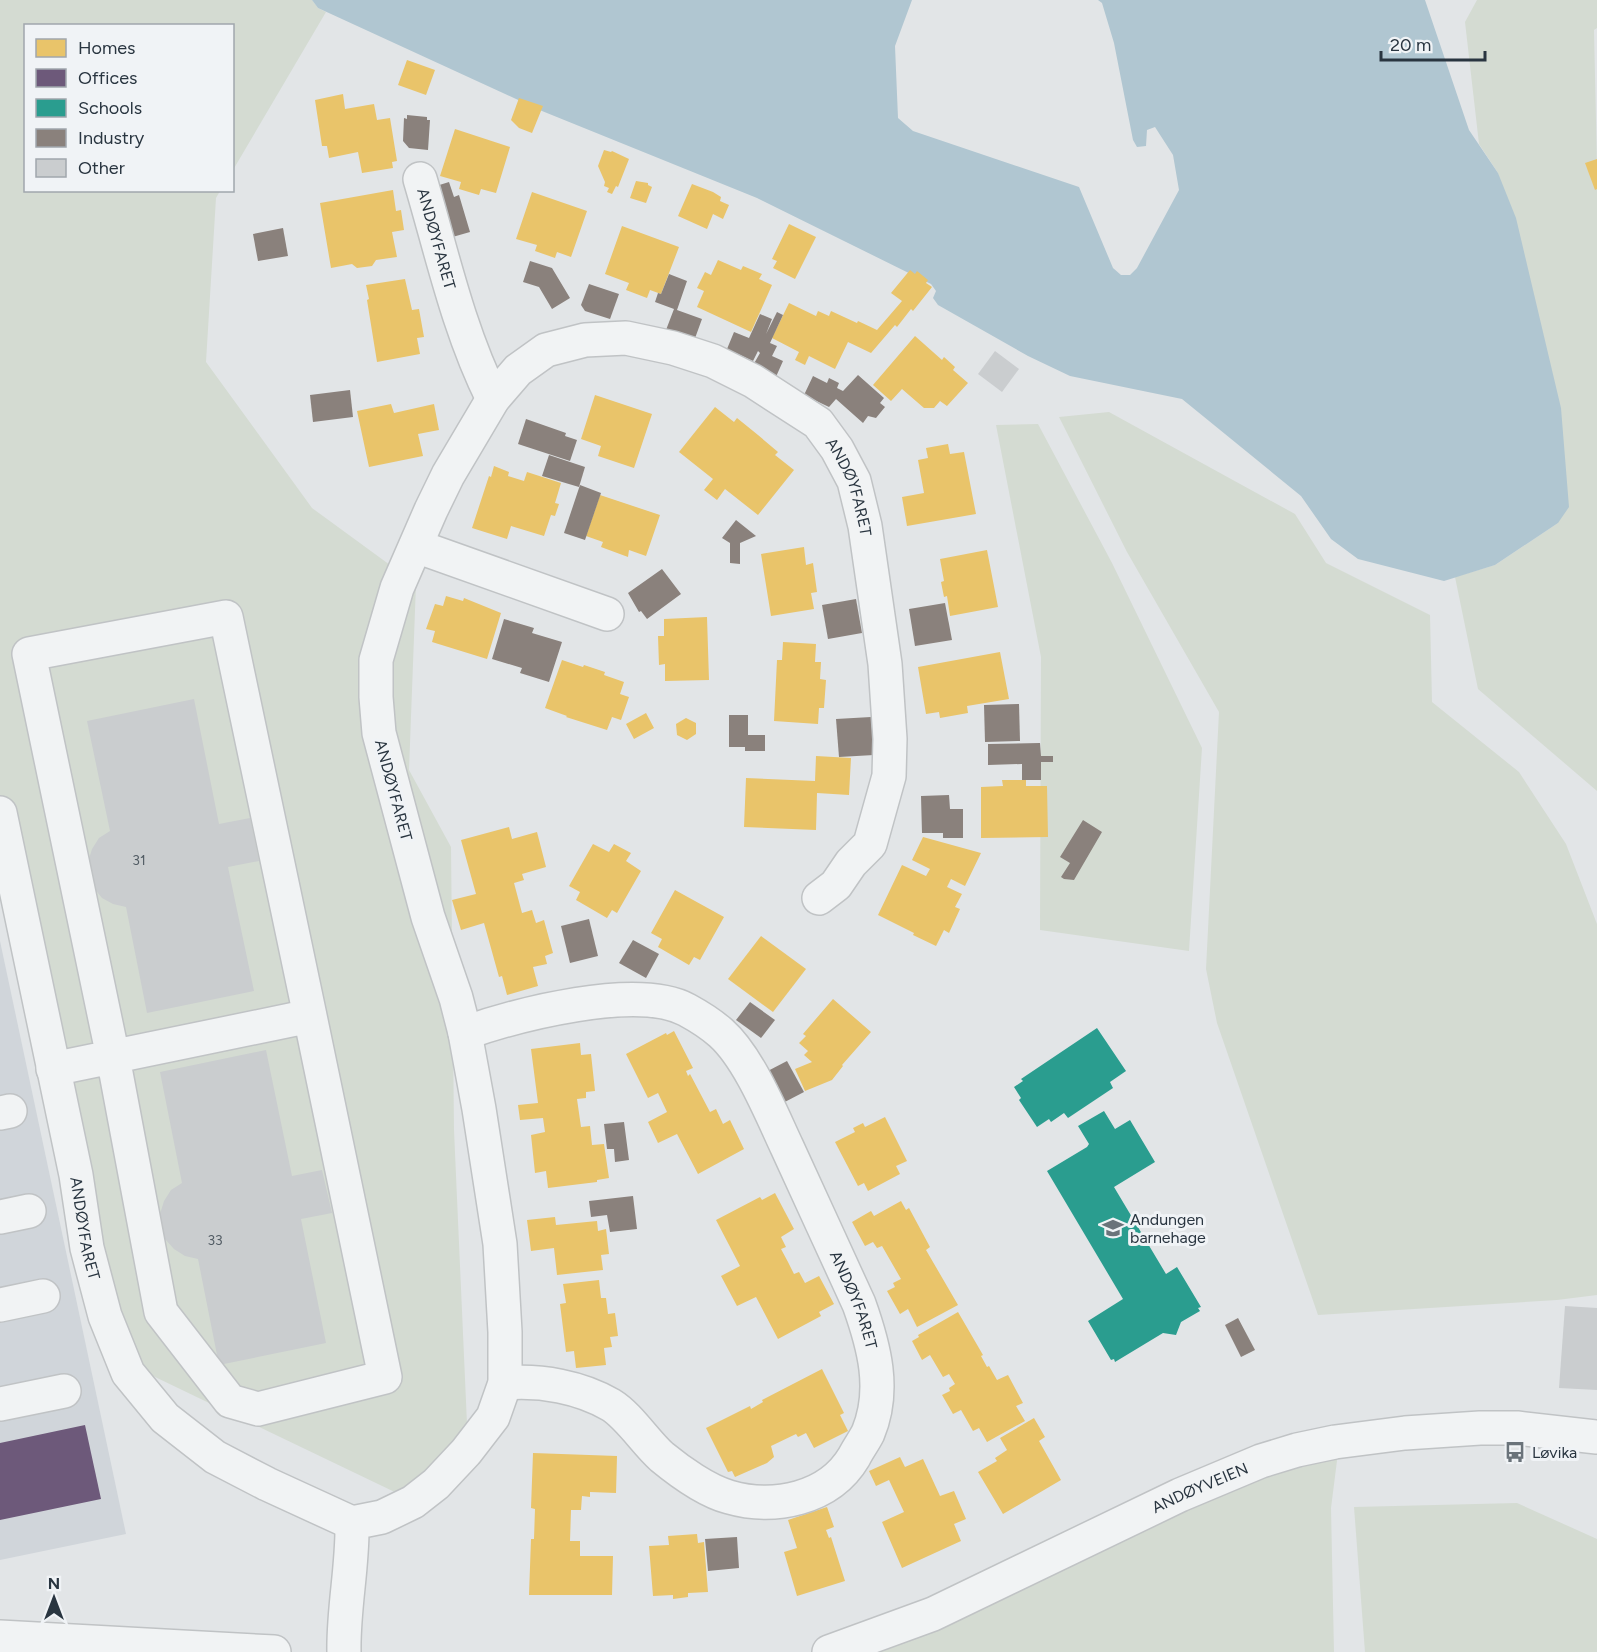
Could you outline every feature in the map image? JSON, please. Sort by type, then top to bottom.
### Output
[{"type":"street","name":"ANDØYFARET","points":[[420,179],[451,290],[482,377],[493,399]]},
{"type":"street","name":"ANDØYFARET","points":[[0,813],[10,918],[53,1069],[76,1175],[87,1248],[105,1316],[128,1373],[165,1418],[216,1457],[267,1484],[352,1523],[382,1517],[413,1502],[436,1484],[466,1452],[493,1417],[505,1383],[505,1332],[500,1244],[465,1033],[456,998],[426,908],[379,733],[376,660],[397,588],[448,475],[493,399],[518,370],[546,350],[585,340],[626,338],[673,348],[713,361],[753,381],[818,423],[837,449],[854,481],[865,526],[885,664],[890,739],[889,776],[870,844],[851,863],[836,885],[819,898]]},
{"type":"street","points":[[416,546],[607,614]]},
{"type":"street","points":[[226,617],[310,1016],[385,1377],[258,1409],[230,1401],[161,1312],[113,1057],[29,654],[226,617]]},
{"type":"street","name":"ANDØYFARET","points":[[465,1033],[535,1012],[613,1000],[649,999],[685,1009],[721,1033],[743,1062],[763,1096],[859,1304],[871,1337],[877,1367],[876,1402],[868,1433],[851,1461],[823,1488],[793,1500],[771,1502],[728,1497],[693,1479],[662,1457],[613,1406],[586,1393],[527,1381],[505,1383]]},
{"type":"street","points":[[53,1069],[310,1016]]},
{"type":"street","points":[[0,1305],[43,1296]]},
{"type":"street","points":[[0,1404],[64,1391]]},
{"type":"street","name":"ANDØYVEIEN","points":[[829,1652],[933,1614],[1180,1495],[1261,1461],[1297,1450],[1335,1442],[1405,1433],[1480,1428],[1517,1428],[1597,1437]]},
{"type":"street","points":[[345,1652],[344,1625],[352,1550],[352,1523]]},
{"type":"street","points":[[0,1637],[173,1650],[274,1652]]},
{"type":"shaded area","points":[[0,0],[312,0],[318,8],[326,12],[234,168],[234,24],[24,24],[24,192],[219,192],[216,198],[206,362],[312,508],[416,584],[409,770],[451,847],[454,1130],[467,1424],[425,1484],[403,1496],[128,1364],[81,1278],[0,897]]},
{"type":"shaded area","points":[[1477,0],[1597,0],[1597,28],[1594,30],[1597,167],[1597,791],[1478,689],[1455,577],[1495,565],[1558,523],[1498,173],[1479,144],[1465,22]]},
{"type":"shaded area","points":[[1109,412],[1295,514],[1326,563],[1430,615],[1432,702],[1519,772],[1566,844],[1597,924],[1597,1295],[1557,1300],[1318,1315],[1217,1023],[1206,969],[1219,712],[1127,552],[1059,417]]},
{"type":"shaded area","points":[[1038,424],[1112,563],[1202,748],[1189,951],[1040,930],[1041,657],[996,425]]},
{"type":"shaded area","points":[[0,941],[126,1534],[0,1560]]},
{"type":"shaded area","points":[[1340,1437],[1331,1508],[1334,1652],[815,1652]]},
{"type":"shaded area","points":[[1517,1503],[1597,1539],[1597,1652],[1365,1652],[1354,1507]]},
{"type":"water","points":[[312,0],[912,0],[895,46],[898,118],[913,131],[1079,187],[1113,268],[1121,275],[1130,275],[1137,268],[1179,190],[1173,155],[1155,127],[1147,130],[1146,146],[1137,147],[1133,140],[1114,43],[1102,3],[1098,0],[1425,0],[1469,130],[1498,173],[1516,218],[1561,408],[1569,507],[1558,523],[1495,565],[1444,581],[1358,559],[1331,539],[1301,496],[1182,399],[1070,376],[1028,356],[938,305],[933,298],[936,291],[931,284],[757,198],[542,111],[318,8]]},
{"type":"building: Homes","points":[[407,60],[435,70],[426,95],[398,85]]},
{"type":"building: Homes","points":[[343,94],[345,109],[374,104],[377,120],[390,118],[397,161],[392,162],[393,168],[362,173],[358,152],[329,158],[327,146],[322,146],[315,100]]},
{"type":"building: Homes","points":[[519,98],[543,106],[532,133],[519,128],[511,120]]},
{"type":"building: Homes","points":[[455,129],[510,147],[496,193],[481,189],[479,195],[459,189],[461,182],[440,176]]},
{"type":"building: Homes","points":[[604,150],[629,159],[618,187],[616,186],[612,194],[607,192],[609,188],[604,186],[605,182],[598,166]]},
{"type":"building: Homes","points":[[1597,159],[1597,189],[1595,190],[1585,163]]},
{"type":"building: Homes","points":[[636,181],[648,183],[652,187],[646,203],[630,198]]},
{"type":"building: Homes","points":[[692,184],[713,192],[721,197],[720,201],[729,205],[723,219],[713,214],[707,229],[678,216]]},
{"type":"building: Homes","points":[[393,190],[396,211],[401,210],[404,230],[392,232],[397,257],[376,260],[372,266],[357,268],[352,264],[331,268],[320,203]]},
{"type":"building: Homes","points":[[532,192],[587,211],[571,257],[557,252],[555,258],[535,251],[537,245],[516,239]]},
{"type":"building: Homes","points":[[789,224],[816,237],[795,279],[773,268],[777,261],[772,259]]},
{"type":"building: Homes","points":[[622,226],[679,247],[661,294],[650,290],[647,298],[626,290],[629,283],[605,274]]},
{"type":"building: Homes","points":[[718,260],[741,270],[743,266],[762,274],[759,279],[772,285],[751,332],[697,307],[704,291],[697,288],[705,272],[711,275]]},
{"type":"building: Homes","points":[[910,270],[915,274],[917,271],[928,280],[926,283],[932,287],[913,311],[911,309],[871,353],[848,342],[835,369],[809,356],[805,365],[795,360],[799,352],[772,338],[789,303],[816,316],[818,311],[829,316],[831,311],[877,330],[902,301],[891,293]]},
{"type":"building: Homes","points":[[405,279],[412,310],[419,309],[424,337],[417,338],[420,354],[377,362],[366,285]]},
{"type":"building: Homes","points":[[915,336],[942,360],[944,357],[955,367],[953,370],[968,383],[947,406],[940,401],[934,408],[924,408],[902,389],[891,401],[873,385]]},
{"type":"building: Homes","points":[[595,395],[652,414],[634,468],[598,456],[601,446],[581,439]]},
{"type":"building: Homes","points":[[391,404],[394,413],[434,404],[439,430],[418,434],[423,456],[369,467],[357,411]]},
{"type":"building: Homes","points":[[715,407],[734,422],[737,418],[778,452],[775,455],[794,470],[758,515],[725,489],[717,500],[704,490],[713,479],[679,452]]},
{"type":"building: Homes","points":[[948,444],[950,454],[964,452],[976,514],[907,526],[902,497],[924,493],[918,460],[928,458],[926,448]]},
{"type":"building: Homes","points":[[494,466],[509,472],[508,476],[524,481],[527,472],[561,483],[555,503],[559,504],[555,516],[551,515],[544,536],[511,526],[507,539],[472,528]]},
{"type":"building: Homes","points":[[600,495],[660,515],[646,556],[629,550],[628,557],[601,547],[603,542],[586,536]]},
{"type":"building: Homes","points":[[804,547],[806,565],[813,563],[817,592],[811,593],[814,609],[771,616],[761,554]]},
{"type":"building: Homes","points":[[987,550],[998,607],[950,616],[947,596],[944,597],[941,582],[944,581],[940,559]]},
{"type":"building: Homes","points":[[446,596],[463,601],[464,598],[501,613],[487,659],[432,642],[435,631],[426,629],[435,604],[443,606]]},
{"type":"building: Homes","points":[[707,617],[709,680],[665,681],[665,664],[659,665],[658,636],[664,636],[664,619]]},
{"type":"building: Homes","points":[[783,642],[816,644],[815,662],[821,662],[820,679],[826,680],[824,708],[819,708],[818,724],[774,721],[777,660],[782,660]]},
{"type":"building: Homes","points":[[1000,652],[1009,699],[967,706],[968,713],[940,718],[939,712],[926,714],[918,667]]},
{"type":"building: Homes","points":[[562,660],[605,672],[604,675],[624,682],[620,694],[629,697],[621,720],[612,717],[607,730],[545,708]]},
{"type":"building: Homes","points":[[646,713],[654,728],[634,739],[626,724]]},
{"type":"building: Homes","points":[[686,718],[696,723],[696,734],[687,740],[677,735],[676,724]]},
{"type":"building: Homes","points":[[816,756],[851,758],[849,795],[817,793],[816,830],[744,827],[746,778],[815,781]]},
{"type":"building: Homes","points":[[1002,780],[1026,780],[1026,786],[1047,786],[1048,837],[981,838],[981,787],[1003,786]]},
{"type":"building: Homes","points":[[509,827],[512,839],[537,832],[546,867],[522,874],[524,880],[514,883],[522,913],[532,910],[536,923],[544,920],[553,953],[545,956],[547,964],[533,967],[538,986],[507,995],[502,976],[499,977],[484,923],[461,930],[452,900],[476,894],[461,840]]},
{"type":"building: Homes","points":[[923,837],[981,853],[965,886],[951,879],[947,887],[962,894],[955,907],[960,909],[949,933],[944,930],[936,946],[878,915],[902,865],[926,876],[930,869],[912,860]]},
{"type":"building: Homes","points":[[593,844],[609,852],[614,844],[631,853],[626,861],[641,871],[617,913],[612,910],[607,918],[576,900],[580,892],[569,886]]},
{"type":"building: Homes","points":[[675,890],[724,917],[700,960],[694,957],[689,965],[658,947],[662,939],[651,933]]},
{"type":"building: Homes","points":[[761,936],[806,969],[773,1012],[728,979]]},
{"type":"building: Homes","points":[[833,999],[871,1032],[832,1080],[805,1091],[795,1069],[812,1062],[804,1055],[808,1051],[799,1043],[806,1036],[803,1034]]},
{"type":"building: Homes","points":[[674,1031],[693,1068],[686,1071],[688,1076],[690,1074],[710,1112],[716,1109],[723,1124],[730,1120],[744,1149],[698,1174],[677,1134],[658,1143],[648,1122],[667,1112],[658,1093],[648,1098],[626,1054]]},
{"type":"building: Homes","points":[[580,1043],[581,1055],[591,1054],[595,1091],[586,1092],[586,1098],[577,1099],[581,1127],[590,1126],[592,1145],[604,1144],[609,1178],[597,1180],[597,1182],[548,1188],[546,1171],[535,1173],[531,1135],[545,1132],[543,1118],[520,1120],[518,1105],[538,1103],[531,1049]]},
{"type":"building: Homes","points":[[885,1117],[907,1161],[896,1166],[900,1174],[868,1191],[864,1183],[858,1186],[835,1142],[855,1132],[853,1128],[863,1123],[865,1127]]},
{"type":"building: Homes","points":[[775,1193],[794,1229],[781,1237],[786,1247],[781,1249],[794,1274],[799,1272],[805,1283],[819,1276],[834,1304],[819,1312],[821,1316],[778,1339],[756,1297],[737,1306],[721,1276],[740,1266],[716,1220],[760,1197],[762,1200]]},
{"type":"building: Homes","points":[[901,1201],[906,1210],[909,1208],[930,1247],[926,1250],[958,1305],[917,1327],[908,1309],[900,1314],[887,1291],[895,1287],[893,1283],[901,1279],[882,1246],[877,1248],[873,1242],[865,1246],[852,1222],[871,1211],[874,1216]]},
{"type":"building: Homes","points":[[555,1217],[556,1225],[597,1221],[598,1231],[606,1229],[609,1254],[601,1255],[603,1270],[557,1275],[554,1248],[531,1251],[527,1220]]},
{"type":"building: Homes","points":[[599,1280],[601,1298],[606,1298],[608,1314],[615,1313],[618,1336],[610,1337],[612,1347],[604,1348],[606,1365],[576,1368],[574,1351],[566,1352],[560,1304],[566,1303],[563,1284]]},
{"type":"building: Homes","points":[[958,1312],[983,1355],[981,1356],[987,1367],[989,1366],[997,1380],[1008,1375],[1023,1403],[1016,1406],[1025,1421],[987,1442],[979,1428],[973,1431],[961,1410],[953,1414],[942,1395],[950,1391],[949,1388],[955,1384],[949,1374],[943,1377],[930,1355],[922,1360],[912,1341],[919,1337],[918,1335]]},
{"type":"building: Homes","points":[[822,1369],[844,1413],[840,1415],[848,1431],[814,1448],[806,1433],[798,1437],[796,1434],[771,1446],[774,1457],[767,1463],[735,1477],[732,1471],[728,1472],[706,1428],[750,1406],[751,1409],[763,1402],[762,1400]]},
{"type":"building: Homes","points":[[1034,1418],[1045,1437],[1039,1441],[1061,1480],[1003,1514],[978,1472],[997,1461],[995,1458],[1007,1450],[1000,1438]]},
{"type":"building: Homes","points":[[533,1453],[617,1456],[616,1493],[590,1492],[590,1497],[582,1496],[581,1510],[571,1510],[570,1541],[580,1541],[580,1556],[613,1556],[612,1595],[529,1595],[531,1539],[534,1539],[535,1509],[531,1508]]},
{"type":"building: Homes","points":[[900,1457],[905,1467],[923,1459],[940,1496],[954,1491],[966,1519],[954,1524],[961,1541],[902,1568],[882,1522],[904,1512],[889,1480],[876,1486],[869,1471]]},
{"type":"building: Homes","points":[[827,1507],[834,1527],[826,1530],[829,1538],[831,1537],[845,1581],[797,1596],[784,1552],[797,1548],[788,1520]]},
{"type":"building: Homes","points":[[697,1534],[698,1543],[704,1542],[708,1592],[688,1593],[688,1597],[673,1599],[673,1595],[653,1596],[649,1546],[669,1545],[668,1536]]},
{"type":"building: Offices","points":[[85,1425],[101,1499],[0,1520],[0,1443]]},
{"type":"building: Schools","points":[[1097,1028],[1126,1071],[1110,1082],[1113,1088],[1068,1118],[1064,1113],[1051,1122],[1049,1119],[1037,1127],[1019,1100],[1021,1098],[1014,1087],[1023,1081],[1021,1079]]},
{"type":"building: Schools","points":[[1104,1111],[1115,1129],[1130,1120],[1155,1162],[1114,1187],[1166,1274],[1177,1267],[1201,1307],[1198,1308],[1200,1311],[1181,1322],[1176,1335],[1163,1333],[1115,1362],[1114,1359],[1111,1360],[1088,1321],[1123,1299],[1047,1171],[1087,1147],[1089,1144],[1078,1126]]},
{"type":"building: Industry","points":[[407,115],[427,117],[427,120],[430,120],[428,150],[409,148],[403,141],[404,118],[407,119]]},
{"type":"building: Industry","points":[[449,182],[454,197],[459,195],[470,232],[449,238],[433,187]]},
{"type":"building: Industry","points":[[283,228],[288,256],[258,261],[253,234]]},
{"type":"building: Industry","points":[[530,261],[552,268],[570,298],[552,309],[539,287],[523,282]]},
{"type":"building: Industry","points":[[669,274],[687,281],[677,310],[702,319],[694,341],[666,330],[674,309],[655,302]]},
{"type":"building: Industry","points":[[589,284],[619,294],[610,319],[585,311],[581,305]]},
{"type":"building: Industry","points":[[777,312],[783,315],[770,343],[777,346],[772,356],[783,361],[775,379],[752,367],[760,353],[758,351],[753,361],[727,349],[734,332],[749,338],[760,314],[772,319],[766,334]]},
{"type":"building: Industry","points":[[858,375],[884,398],[880,403],[885,407],[876,418],[868,416],[863,423],[836,399],[829,407],[804,395],[813,376],[827,383],[829,378],[839,383],[837,388],[843,391]]},
{"type":"building: Industry","points":[[350,390],[353,417],[313,422],[310,395]]},
{"type":"building: Industry","points":[[526,419],[566,433],[565,436],[577,440],[570,461],[518,444]]},
{"type":"building: Industry","points":[[549,455],[585,467],[579,487],[542,476]]},
{"type":"building: Industry","points":[[580,485],[601,493],[585,540],[564,533]]},
{"type":"building: Industry","points":[[736,520],[756,536],[740,543],[740,564],[730,563],[730,543],[722,538]]},
{"type":"building: Industry","points":[[662,569],[681,594],[647,619],[641,611],[639,612],[628,593]]},
{"type":"building: Industry","points":[[856,599],[862,633],[828,639],[822,605]]},
{"type":"building: Industry","points":[[945,603],[952,640],[915,646],[909,609]]},
{"type":"building: Industry","points":[[504,619],[534,628],[532,633],[562,642],[549,682],[520,673],[522,668],[492,659]]},
{"type":"building: Industry","points":[[1019,704],[1020,741],[985,742],[984,705]]},
{"type":"building: Industry","points":[[729,715],[748,715],[748,735],[765,735],[765,751],[745,751],[745,747],[729,747]]},
{"type":"building: Industry","points":[[871,717],[874,755],[839,757],[836,719]]},
{"type":"building: Industry","points":[[1040,743],[1041,756],[1053,756],[1053,762],[1041,762],[1041,780],[1022,780],[1022,764],[988,765],[988,744]]},
{"type":"building: Industry","points":[[949,795],[950,809],[963,809],[963,838],[943,838],[943,833],[922,833],[921,796]]},
{"type":"building: Industry","points":[[1083,820],[1102,832],[1074,880],[1064,879],[1061,877],[1070,863],[1060,857]]},
{"type":"building: Industry","points":[[589,919],[598,956],[570,963],[561,926]]},
{"type":"building: Industry","points":[[633,940],[659,954],[646,978],[619,963]]},
{"type":"building: Industry","points":[[750,1002],[775,1020],[761,1038],[736,1020]]},
{"type":"building: Industry","points":[[787,1061],[804,1092],[779,1105],[762,1074]]},
{"type":"building: Industry","points":[[624,1122],[629,1160],[615,1162],[614,1149],[607,1149],[604,1124]]},
{"type":"building: Industry","points":[[633,1196],[637,1229],[610,1232],[607,1215],[591,1217],[589,1201]]},
{"type":"building: Industry","points":[[1238,1318],[1255,1350],[1241,1357],[1225,1325]]},
{"type":"building: Industry","points":[[737,1537],[739,1568],[708,1571],[705,1539]]},
{"type":"building: Other","points":[[995,351],[1019,369],[1002,392],[978,374]]},
{"type":"building: Other","points":[[194,699],[219,824],[250,818],[259,861],[228,867],[254,991],[147,1013],[126,907],[102,898],[93,887],[88,862],[99,838],[110,831],[87,721]]},
{"type":"building: Other","points":[[266,1050],[292,1176],[322,1170],[332,1213],[301,1219],[326,1343],[219,1365],[198,1259],[185,1256],[174,1249],[165,1239],[160,1227],[160,1214],[164,1201],[171,1190],[182,1183],[160,1072]]},
{"type":"building: Other","points":[[1565,1306],[1597,1308],[1597,1390],[1559,1388]]},
{"type":"place","name":"Andungen barnehage","points":[[1113,1228]]},
{"type":"place","name":"Løvika","points":[[1515,1452]]}]
